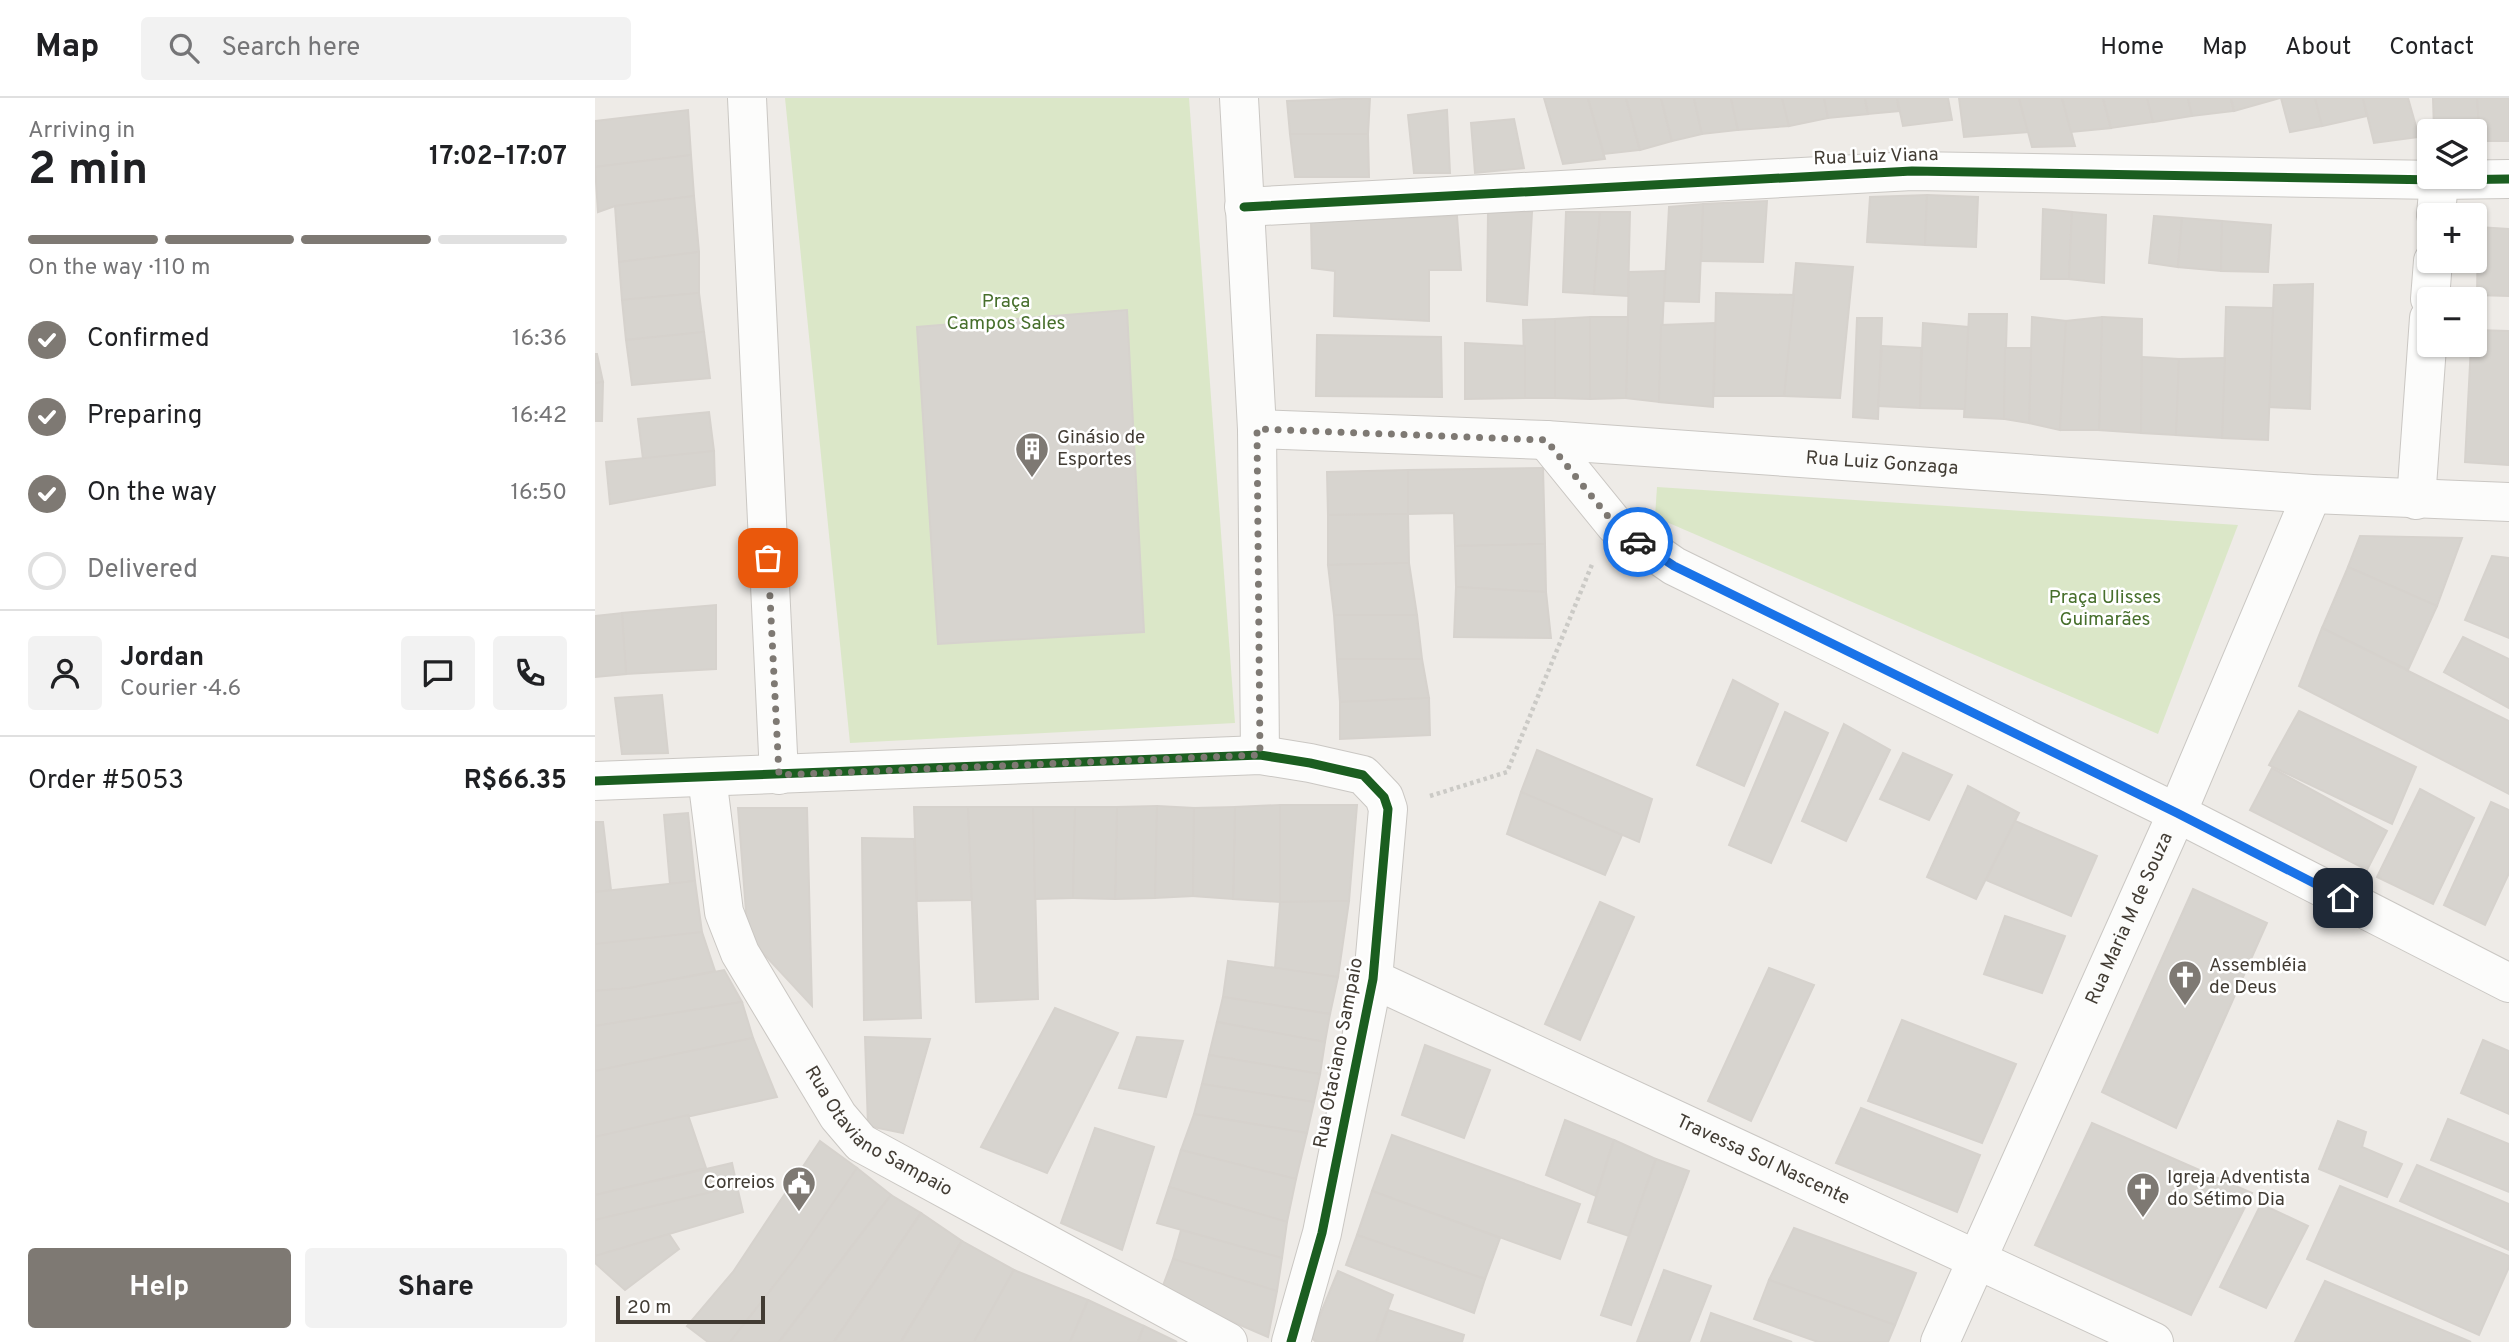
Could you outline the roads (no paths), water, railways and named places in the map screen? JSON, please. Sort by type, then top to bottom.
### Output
[{"type":"street","points":[[747,98],[779,775]]},
{"type":"street","points":[[595,781],[1260,755],[1257,429],[1239,98]]},
{"type":"street","name":"Rua Luiz Viana","points":[[1244,207],[1912,171],[2437,198],[2509,178]]},
{"type":"street","points":[[2416,500],[2426,357]]},
{"type":"street","name":"Rua Luiz Gonzaga","points":[[1257,429],[1546,440],[2312,494],[2509,502]]},
{"type":"street","points":[[1546,440],[1610,520],[1674,566],[2177,813],[2509,983]]},
{"type":"street","name":"Rua Maria M de Souza","points":[[1940,1342],[2177,813],[2312,494]]},
{"type":"street","name":"Rua Otaciano Sampaio","points":[[1260,755],[1363,775],[1384,797],[1388,809],[1373,979],[1322,1233],[1291,1342]]},
{"type":"street","name":"Rua Otaviano Sampaio","points":[[707,776],[724,912],[740,953],[838,1116],[861,1143],[1228,1342]]},
{"type":"street","name":"Travessa Sol Nascente","points":[[1373,979],[2154,1342]]},
{"type":"place","name":"Ginásio de Esportes","points":[[1032,479]]},
{"type":"place","name":"Assembléia de Deus","points":[[2185,1007]]},
{"type":"place","name":"Correios","points":[[799,1213]]},
{"type":"place","name":"Igreja Adventista do Sétimo Dia","points":[[2143,1219]]},
{"type":"park label","name":"Praça Campos Sales","points":[[1006,313]]},
{"type":"park label","name":"Praça Ulisses Guimarães","points":[[2105,609]]}]
